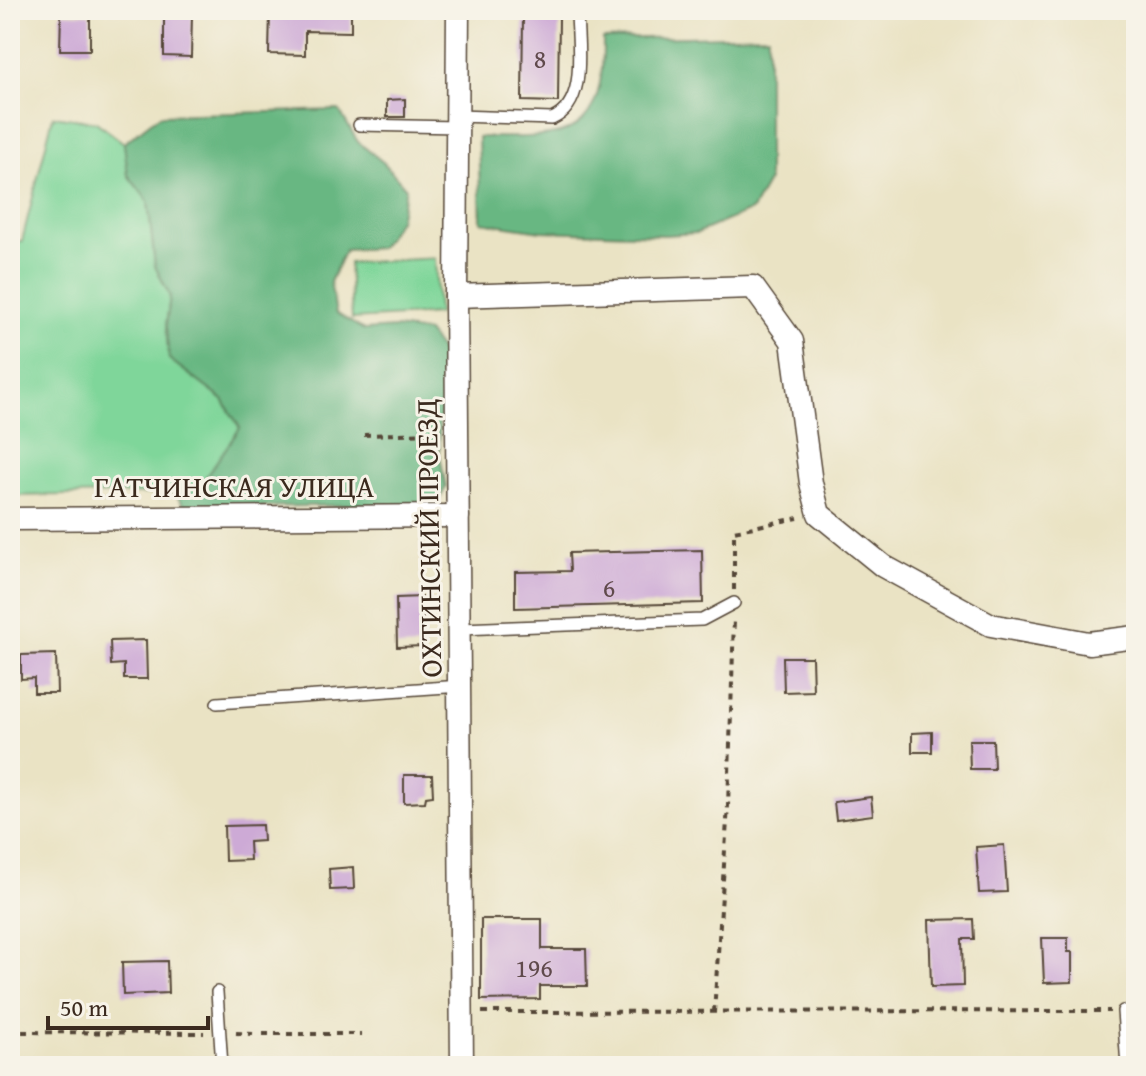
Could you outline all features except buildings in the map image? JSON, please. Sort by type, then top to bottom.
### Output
[{"type":"street","name":"ОХТИНСКИЙ ПРОЕЗД","points":[[458,10],[456,296],[461,629],[462,1066]]},
{"type":"street","points":[[456,296],[753,287],[792,341],[811,483],[819,514],[883,566],[991,625],[1089,643],[1136,637]]},
{"type":"street","name":"ГАТЧИНСКАЯ УЛИЦА","points":[[10,519],[458,516]]},
{"type":"lane","points":[[359,125],[552,119],[561,115],[570,106],[577,86],[577,10]]},
{"type":"lane","points":[[461,629],[702,620],[734,603]]},
{"type":"lane","points":[[217,703],[461,686]]},
{"type":"lane","points":[[217,992],[222,1066]]},
{"type":"lane","points":[[1123,1011],[1127,1066]]},
{"type":"path","points":[[364,435],[457,432]]},
{"type":"path","points":[[714,1012],[728,806],[734,531],[819,514]]},
{"type":"path","points":[[462,1012],[1123,1011]]},
{"type":"path","points":[[10,1032],[253,1034]]},
{"type":"path","points":[[263,1034],[361,1034]]},
{"type":"green space","points":[[768,35],[768,182],[752,210],[697,233],[665,235],[541,231],[481,222],[478,137],[534,137],[556,134],[574,127],[587,116],[596,98],[603,39]]},
{"type":"green space","points":[[339,110],[358,142],[384,163],[406,188],[399,220],[380,248],[345,250],[330,282],[336,313],[364,330],[395,328],[427,332],[446,358],[446,391],[439,423],[440,455],[446,487],[437,504],[186,508],[174,493],[203,481],[240,428],[223,400],[169,359],[166,326],[170,296],[155,266],[148,201],[128,175],[124,143],[160,115]]},
{"type":"green space","points":[[53,116],[96,122],[124,143],[128,175],[148,201],[155,266],[170,296],[166,326],[169,359],[223,400],[240,428],[203,481],[174,493],[10,496],[10,242],[22,241]]},
{"type":"green space","points":[[435,258],[438,314],[352,319],[349,263]]}]
